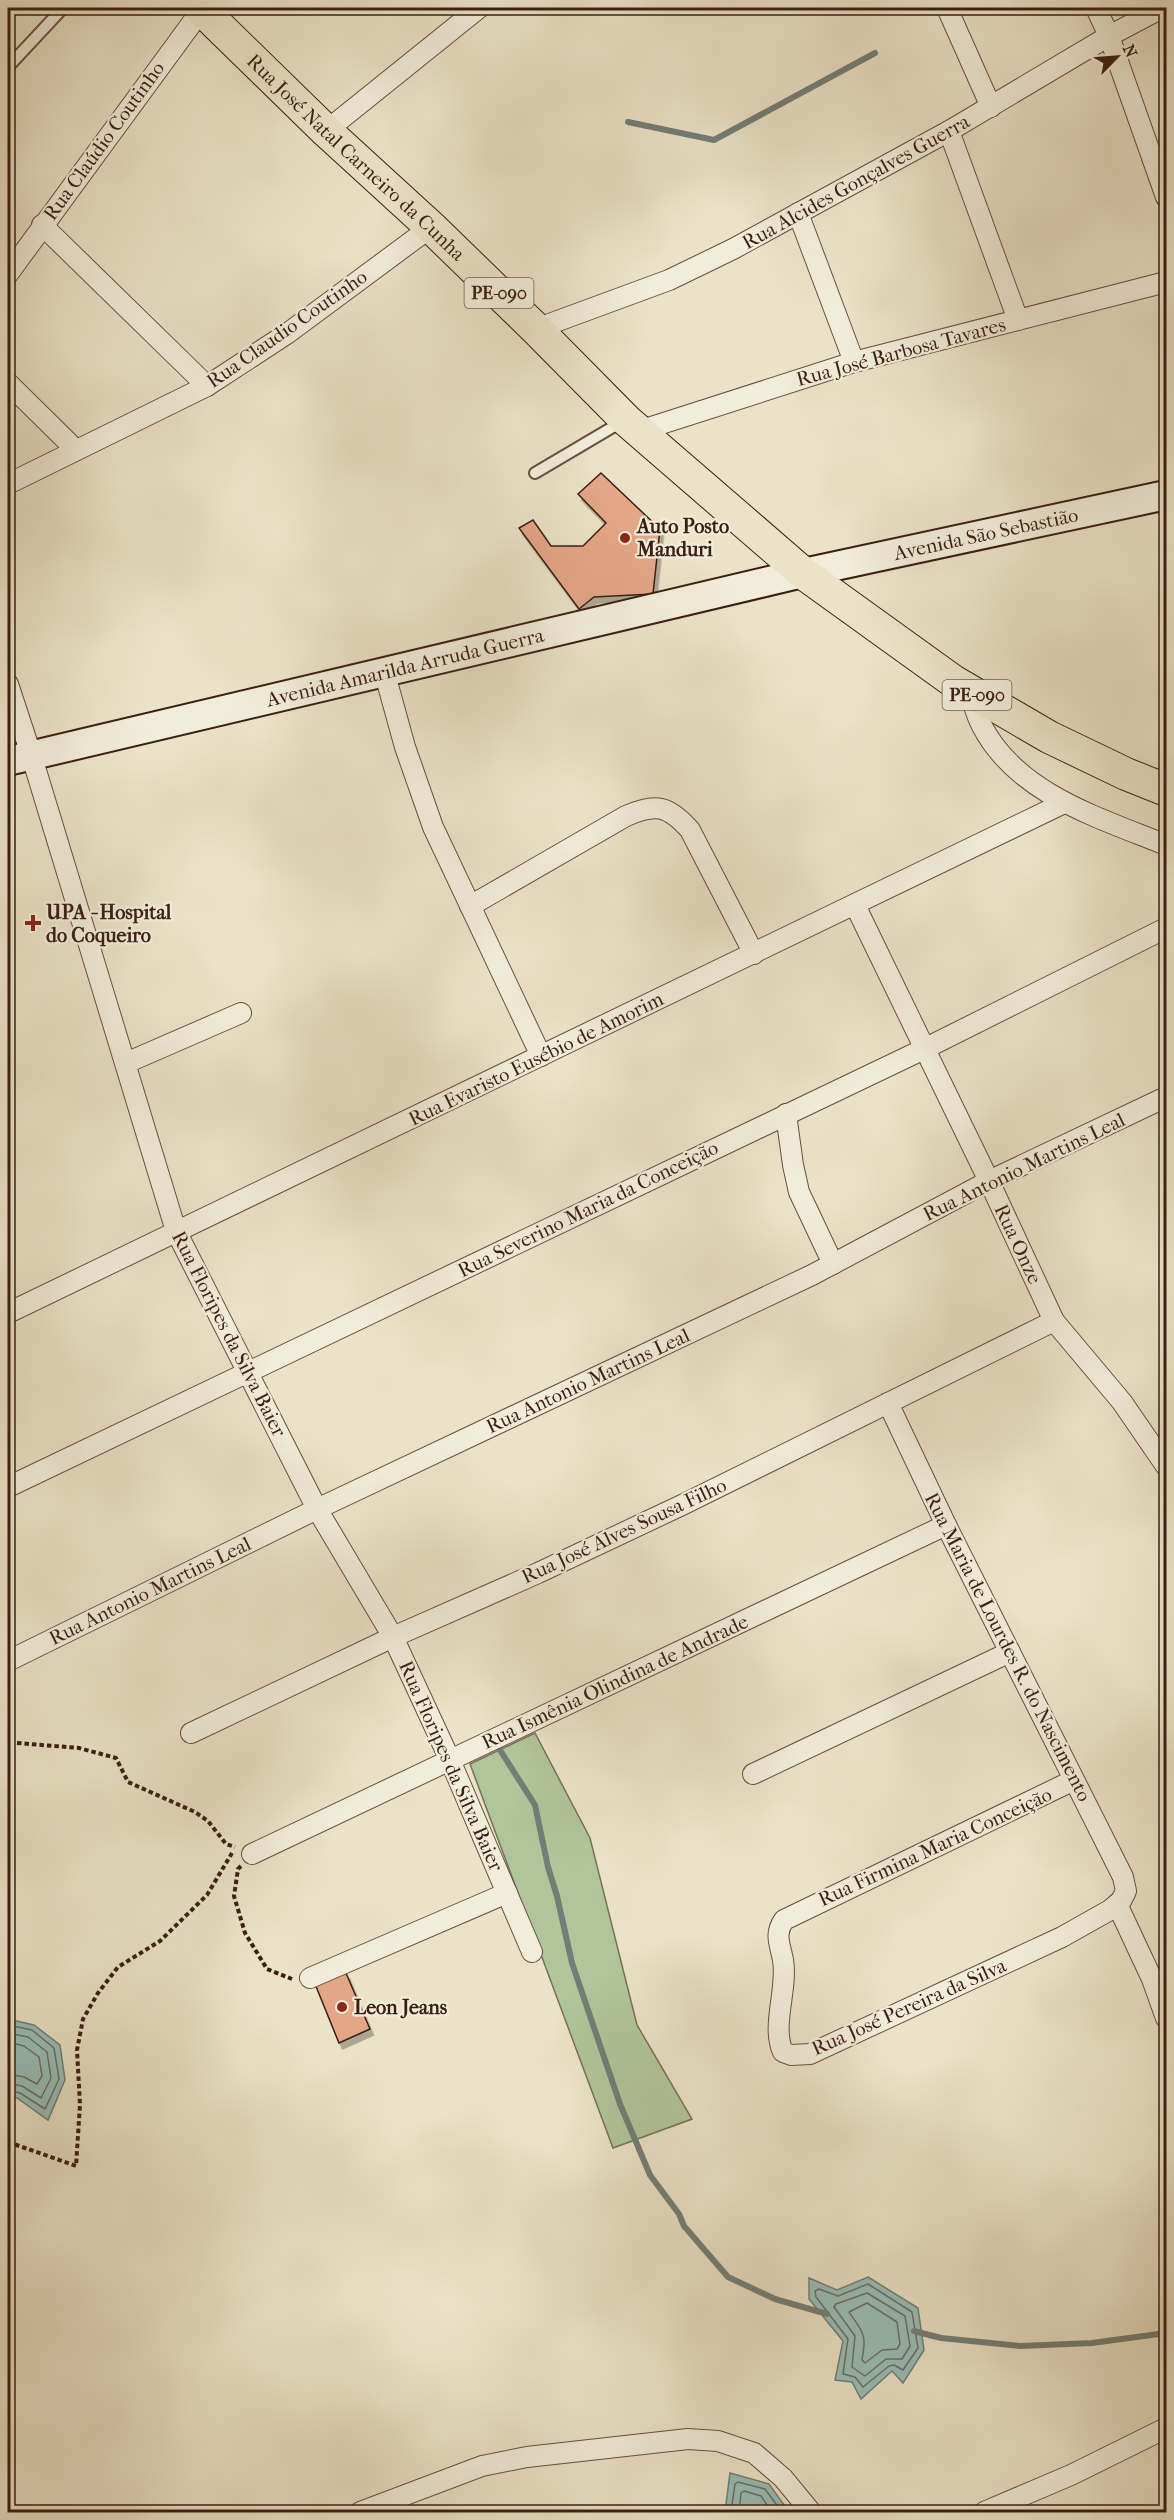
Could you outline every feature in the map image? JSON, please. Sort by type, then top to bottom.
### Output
[{"type":"main road","name":"Rua José Natal Carneiro da Cunha","points":[[201,8],[326,131],[431,227],[632,425],[803,573]]},
{"type":"main road","name":"Avenida São Sebastião","points":[[803,573],[1167,495]]},
{"type":"main road","name":"Avenida Amarilda Arruda Guerra","points":[[19,757],[803,573]]},
{"type":"main road","name":"PE-090","points":[[803,573],[900,645],[969,691],[1059,741],[1126,774],[1167,789]]},
{"type":"street","name":"Rua Claúdio Coutinho","points":[[8,274],[201,8]]},
{"type":"street","points":[[326,131],[479,8]]},
{"type":"street","points":[[947,8],[991,107]]},
{"type":"street","points":[[1096,8],[1109,36],[1167,197]]},
{"type":"street","name":"Rua Alcides Gonçalves Guerra","points":[[536,329],[669,280],[733,249],[949,131],[1109,36],[1162,8]]},
{"type":"street","points":[[949,131],[1018,320]]},
{"type":"street","points":[[798,213],[854,362]]},
{"type":"street","points":[[42,225],[207,386]]},
{"type":"street","name":"Rua Claudio Coutinho","points":[[8,484],[207,386],[288,333],[431,227]]},
{"type":"street","name":"Rua José Barbosa Tavares","points":[[632,425],[854,362],[1167,282]]},
{"type":"street","points":[[8,383],[76,450]]},
{"type":"street","points":[[384,672],[419,790],[433,827],[541,1056]]},
{"type":"street","name":"Rua Floripes da Silva Baier","points":[[8,684],[19,757],[126,1063],[176,1231],[317,1509],[393,1637],[450,1760],[532,1952]]},
{"type":"street","points":[[969,691],[981,725],[997,749],[1015,768],[1064,803],[1167,845]]},
{"type":"street","name":"Rua Evaristo Eusébio de Amorim","points":[[8,1313],[1064,803]]},
{"type":"street","points":[[470,906],[626,816],[646,807],[662,808],[680,818],[690,830],[754,954]]},
{"type":"street","name":"Rua Onze","points":[[855,905],[1054,1321],[1122,1402],[1167,1467]]},
{"type":"street","name":"Rua Severino Maria da Conceição","points":[[8,1487],[924,1048],[1167,928]]},
{"type":"street","points":[[126,1063],[241,1013]]},
{"type":"street","name":"Rua Antonio Martins Leal","points":[[8,1660],[317,1509],[833,1264],[989,1181],[1167,1097]]},
{"type":"street","points":[[786,1114],[793,1165],[800,1191],[833,1264]]},
{"type":"street","name":"Rua José Alves Sousa Filho","points":[[191,1733],[393,1637],[620,1534],[1054,1321]]},
{"type":"street","name":"Rua Maria de Lourdes R. do Nascimento","points":[[888,1403],[946,1525],[1123,1877],[1122,1898],[1167,2018]]},
{"type":"street","name":"Rua Ismênia Olindina de Andrade","points":[[252,1854],[946,1525]]},
{"type":"street","points":[[753,1774],[1010,1652]]},
{"type":"street","name":"Rua Firmina Maria Conceição","points":[[795,1913],[1074,1780]]},
{"type":"street","points":[[304,1979],[507,1893]]},
{"type":"street","name":"Rua José Pereira da Silva","points":[[795,1913],[784,1920],[778,1929],[777,1939],[785,1982],[779,2035],[783,2052],[791,2055],[810,2054],[960,1986],[1062,1937],[1122,1898]]},
{"type":"street","points":[[984,2512],[1071,2475],[1167,2428]]},
{"type":"street","points":[[360,2512],[482,2466],[527,2457],[688,2439],[718,2441],[754,2453],[783,2478],[811,2512]]},
{"type":"lane","points":[[8,67],[63,8]]},
{"type":"lane","points":[[535,473],[632,425]]},
{"type":"path","points":[[8,2142],[76,2166],[80,2105],[77,2050],[83,2019],[98,1992],[118,1966],[160,1941],[207,1895],[236,1848],[226,1844],[208,1821],[195,1812],[128,1782],[116,1758],[79,1748],[17,1743]]},
{"type":"path","points":[[252,1854],[238,1869],[234,1896],[245,1933],[267,1969],[290,1978],[304,1979]]},
{"type":"green space","points":[[535,1733],[590,1838],[637,2025],[692,2119],[613,2148],[470,1764]]},
{"type":"water","points":[[8,2019],[34,2025],[60,2045],[65,2080],[48,2120],[17,2098],[8,2096]]},
{"type":"water","points":[[868,2277],[918,2308],[924,2350],[903,2383],[892,2371],[861,2399],[852,2382],[835,2380],[843,2341],[809,2299],[809,2278],[837,2290]]},
{"type":"water","points":[[730,2473],[769,2484],[789,2512],[725,2512]]},
{"type":"building","name":"Auto Posto Manduri","points":[[601,473],[660,529],[653,594],[594,597],[579,609],[519,528],[533,520],[551,546],[583,546],[606,523],[578,494]]},
{"type":"building","name":"Leon Jeans","points":[[346,1973],[370,2029],[339,2043],[315,1984]]},
{"type":"waterway","points":[[628,122],[714,140],[875,53]]},
{"type":"waterway","points":[[500,1750],[535,1805],[572,1963],[620,2104],[650,2175],[679,2214],[684,2226],[728,2277],[775,2299],[827,2314]]},
{"type":"waterway","points":[[914,2331],[941,2338],[1020,2346],[1092,2343],[1166,2333]]},
{"type":"place","name":"Auto Posto Manduri","points":[[625,538]]},
{"type":"place","name":"UPA - Hospital do Coqueiro","points":[[33,923]]},
{"type":"place","name":"Leon Jeans","points":[[342,2007]]}]
